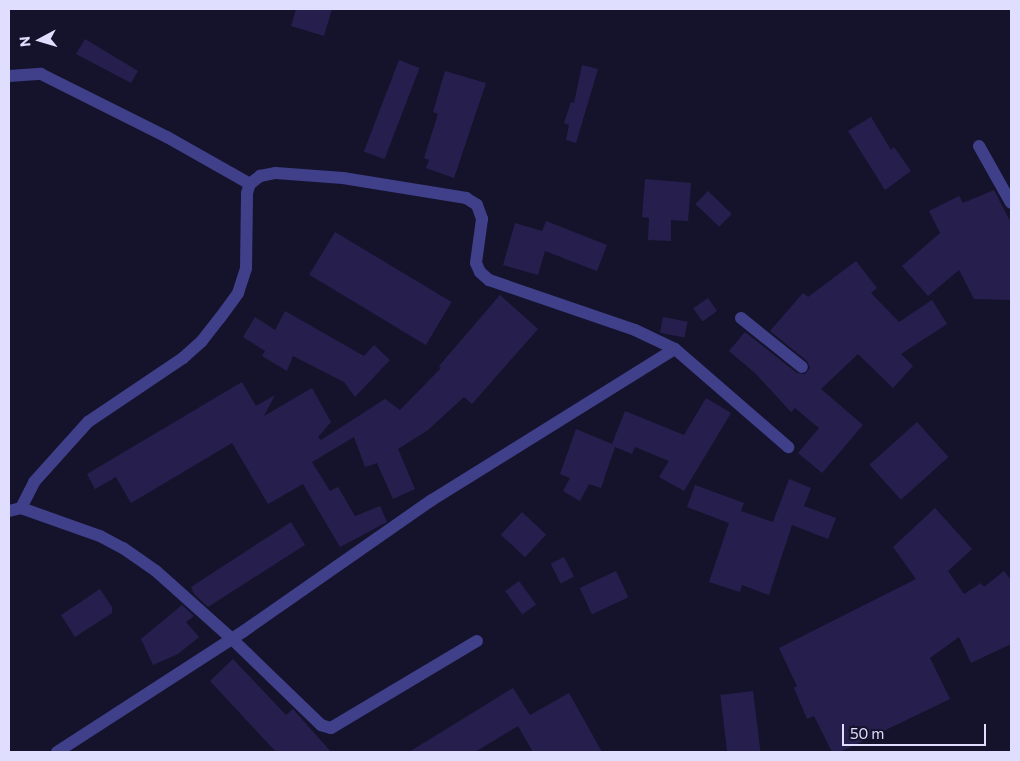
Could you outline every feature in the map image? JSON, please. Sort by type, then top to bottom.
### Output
[{"type":"street","points":[[9,76],[41,74],[168,137],[250,184]]},
{"type":"street","points":[[979,146],[1011,203]]},
{"type":"street","points":[[477,641],[331,728],[321,725],[232,639],[156,571],[123,548],[100,536],[15,509],[34,482],[88,422],[183,358],[201,342],[220,318],[238,293],[246,268],[247,193],[250,184],[260,176],[276,173],[343,178],[466,198],[477,205],[482,219],[476,264],[480,272],[489,280],[635,330],[675,349],[788,447]]},
{"type":"street","points":[[741,318],[802,367]]},
{"type":"street","points":[[57,752],[232,639],[432,500],[675,349]]},
{"type":"building","points":[[296,9],[332,9],[324,36],[291,26]]},
{"type":"building","points":[[85,39],[138,71],[131,83],[76,54]]},
{"type":"building","points":[[399,60],[420,68],[384,159],[364,151]]},
{"type":"building","points":[[582,65],[598,69],[576,143],[566,140],[569,125],[564,123],[571,102],[574,103]]},
{"type":"building","points":[[445,71],[486,83],[454,178],[426,168],[429,160],[424,158],[438,114],[433,112]]},
{"type":"building","points":[[871,117],[891,150],[894,147],[911,171],[885,190],[848,131]]},
{"type":"building","points":[[645,179],[691,183],[688,221],[671,220],[671,241],[648,240],[649,218],[642,217]]},
{"type":"building","points":[[994,190],[1011,223],[1011,300],[974,299],[959,270],[928,296],[902,266],[940,233],[929,211],[959,196],[963,203]]},
{"type":"building","points":[[708,191],[732,214],[719,227],[695,204]]},
{"type":"building","points":[[546,221],[607,245],[597,271],[545,251],[538,275],[503,265],[515,223],[542,231]]},
{"type":"building","points":[[335,232],[452,302],[426,345],[309,275]]},
{"type":"building","points":[[856,261],[877,288],[871,293],[899,322],[932,300],[947,324],[901,354],[913,366],[893,388],[858,354],[821,389],[863,425],[822,473],[798,453],[819,428],[795,408],[791,412],[755,373],[729,351],[745,332],[797,373],[805,374],[810,368],[807,361],[770,331],[803,293],[808,297]]},
{"type":"building","points":[[500,295],[538,329],[472,404],[464,397],[428,430],[398,449],[415,489],[393,499],[377,463],[365,467],[354,437],[312,462],[330,491],[338,487],[355,516],[380,506],[387,522],[340,547],[303,484],[268,504],[232,443],[131,503],[116,477],[95,489],[87,474],[242,382],[256,406],[275,395],[264,416],[312,388],[331,422],[318,437],[321,440],[385,399],[400,410],[441,368],[439,366]]},
{"type":"building","points":[[708,298],[717,311],[702,321],[693,308]]},
{"type":"building","points":[[285,311],[364,356],[374,345],[390,360],[355,397],[344,382],[293,356],[287,371],[262,356],[265,351],[243,337],[255,317],[275,330]]},
{"type":"building","points":[[663,317],[688,322],[684,337],[660,333]]},
{"type":"building","points":[[706,398],[731,413],[684,491],[659,477],[669,461],[635,447],[632,454],[615,447],[601,488],[589,484],[580,501],[563,491],[570,478],[560,474],[576,429],[612,444],[625,411],[684,435]]},
{"type":"building","points":[[917,422],[948,457],[901,500],[869,465]]},
{"type":"building","points":[[789,479],[811,488],[804,506],[836,518],[828,539],[792,525],[769,595],[742,585],[740,592],[709,582],[729,523],[687,507],[695,485],[744,503],[741,511],[773,522]]},
{"type":"building","points":[[935,508],[972,549],[948,571],[964,594],[981,583],[984,587],[1004,571],[1011,580],[1011,644],[971,663],[959,637],[930,658],[950,699],[840,752],[832,752],[814,716],[807,719],[794,688],[797,686],[779,648],[916,579],[893,547]]},
{"type":"building","points":[[522,512],[546,535],[525,557],[501,535]]},
{"type":"building","points":[[291,522],[305,545],[208,607],[194,594],[191,587]]},
{"type":"building","points":[[564,557],[574,577],[561,583],[551,564]]},
{"type":"building","points":[[616,571],[628,597],[592,614],[580,588]]},
{"type":"building","points":[[519,581],[536,604],[522,614],[505,591]]},
{"type":"building","points":[[100,589],[112,607],[112,613],[75,637],[61,615]]},
{"type":"building","points":[[182,605],[194,616],[186,622],[199,637],[178,654],[153,665],[141,639]]},
{"type":"building","points":[[233,659],[286,715],[293,709],[331,752],[276,752],[210,681]]},
{"type":"building","points":[[513,688],[530,715],[569,693],[602,752],[533,752],[518,726],[475,752],[409,752]]},
{"type":"building","points":[[753,691],[760,752],[727,752],[720,695]]}]
